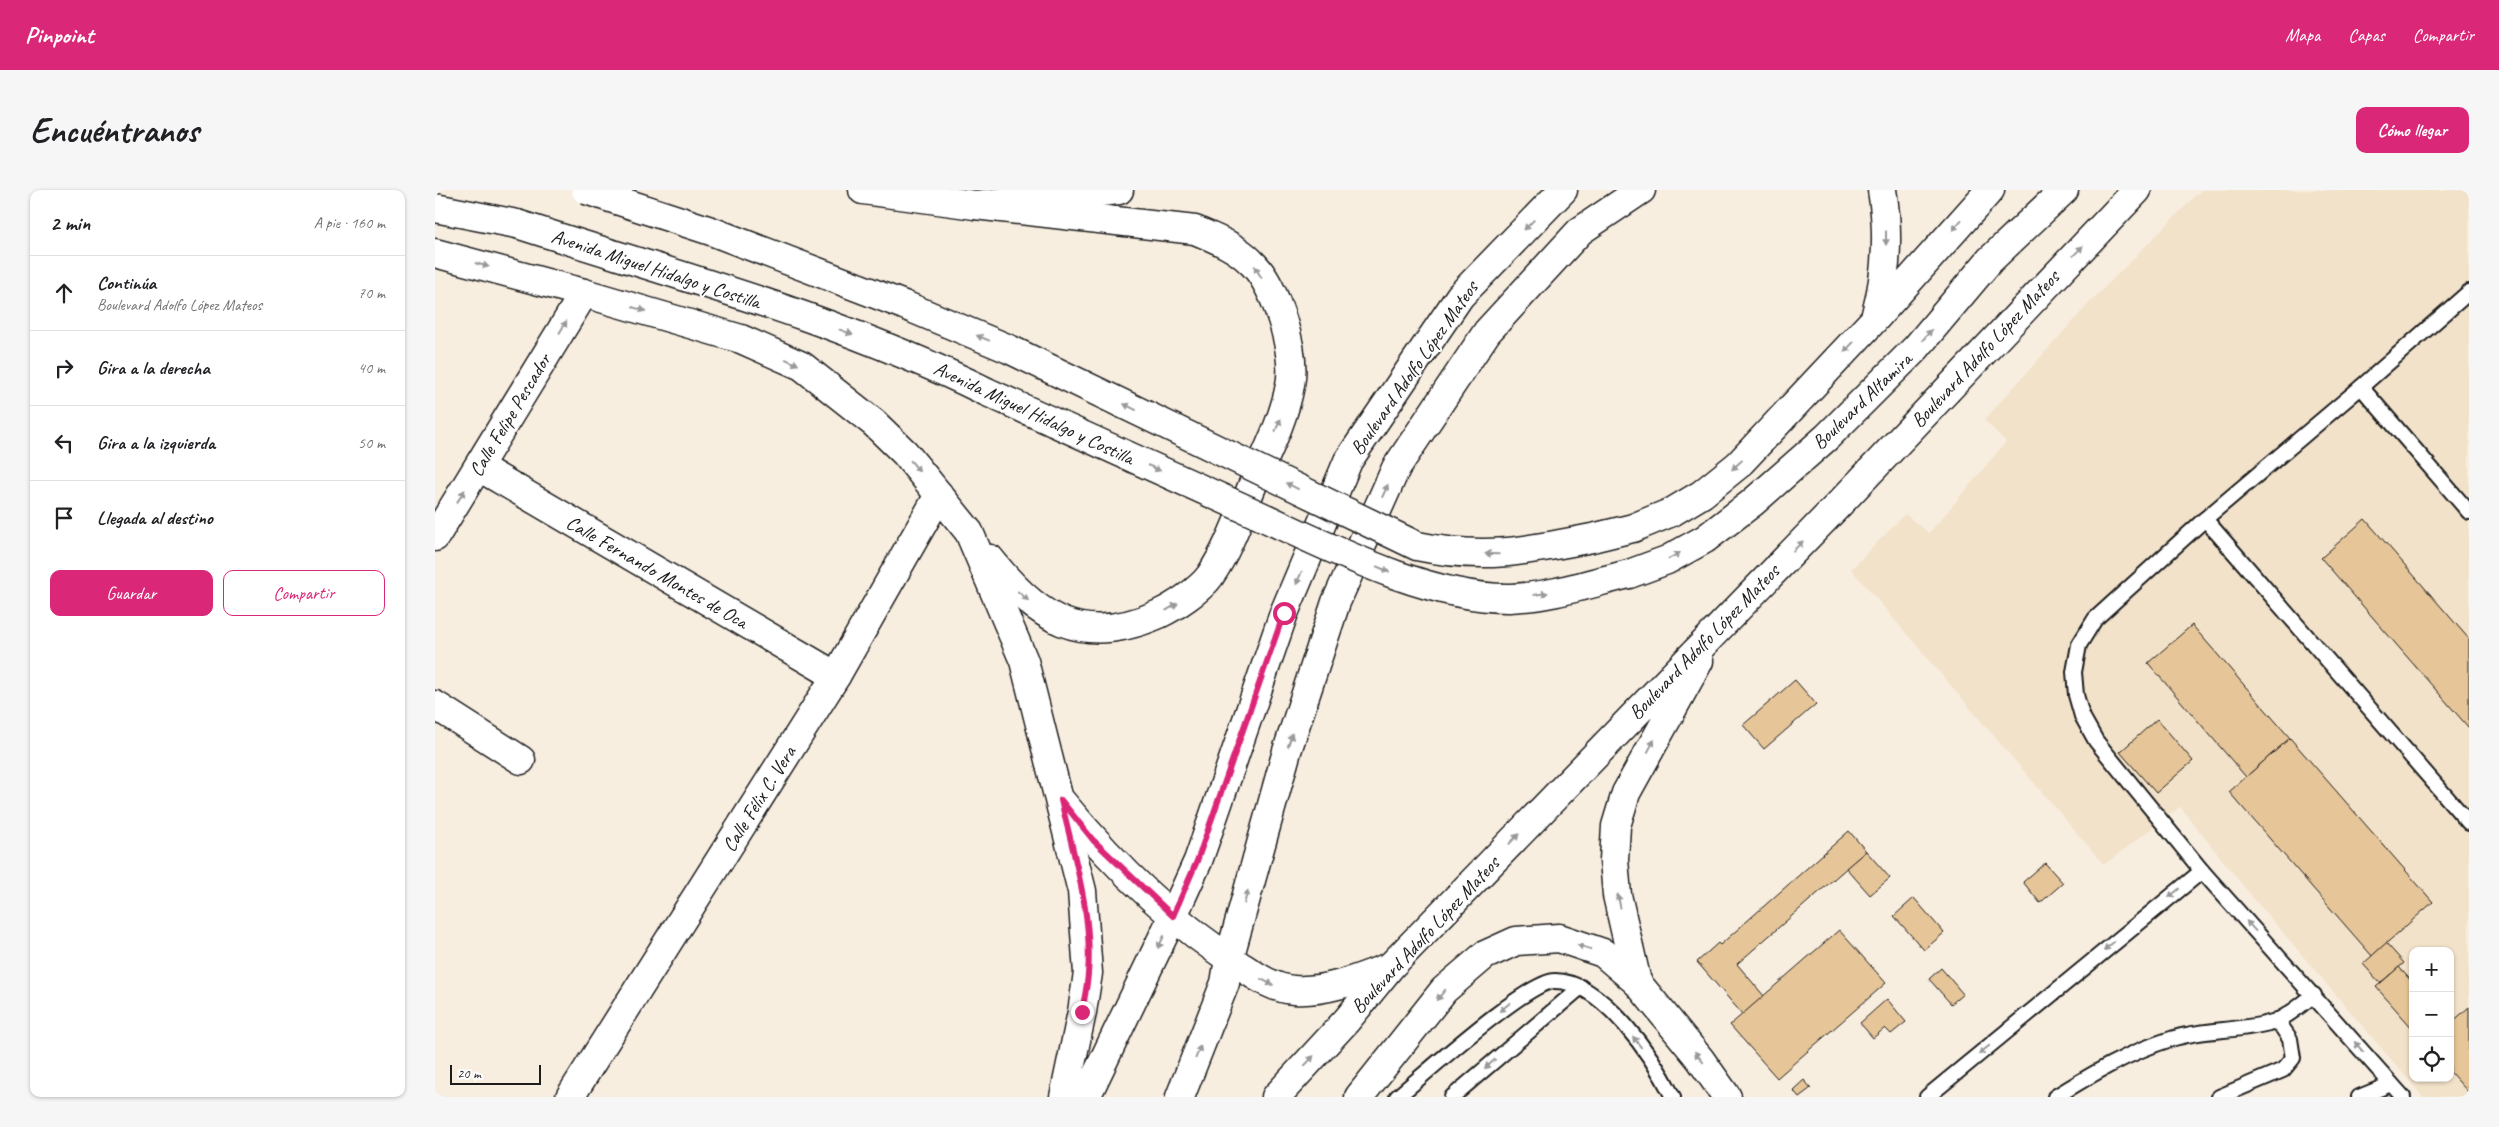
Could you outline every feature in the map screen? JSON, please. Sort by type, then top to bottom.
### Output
[{"type":"main road","points":[[586,190],[711,231],[904,305],[1009,349],[1417,546],[1450,553],[1503,554],[1592,538],[1633,528],[1672,512],[1703,494],[1738,465],[1874,320],[1990,190]]},
{"type":"main road","points":[[435,253],[584,292],[741,339],[802,366],[874,423],[905,453],[1008,583],[1043,613],[1062,622],[1094,630],[1147,619],[1173,608],[1209,578],[1228,544],[1284,410],[1291,383],[1291,351],[1284,322],[1271,294],[1253,263],[1228,244],[1195,230],[863,190]]},
{"type":"main road","points":[[975,205],[1119,190]]},
{"type":"main road","name":"Boulevard Adolfo López Mateos","points":[[1086,1097],[1173,916],[1197,861],[1284,613],[1348,461],[1461,296],[1563,190]]},
{"type":"main road","points":[[1180,1097],[1225,983],[1229,959],[1287,751],[1336,602],[1396,468],[1487,332],[1580,231],[1641,190]]},
{"type":"main road","points":[[1874,320],[1883,285],[1887,251],[1886,215],[1882,190]]},
{"type":"main road","name":"Boulevard Altamira","points":[[1629,574],[1667,560],[1705,539],[1753,503],[1819,444],[1916,348],[1990,260],[2064,190]]},
{"type":"main road","name":"Boulevard Adolfo López Mateos","points":[[1276,1097],[1347,1020],[1391,966],[1844,499],[2137,190]]},
{"type":"main road","name":"Avenida Miguel Hidalgo y Costilla","points":[[435,208],[517,224],[762,302],[932,365],[996,396],[1329,547],[1407,580],[1475,595],[1511,598],[1553,592],[1629,574]]},
{"type":"main road","name":"Calle Felipe Pescador","points":[[435,537],[479,468],[584,292]]},
{"type":"main road","name":"Calle Fernando Montes de Oca","points":[[479,468],[836,676]]},
{"type":"main road","name":"Calle Félix C. Vera","points":[[569,1097],[836,676],[939,495]]},
{"type":"main road","points":[[969,532],[1024,661],[1061,800],[1082,891],[1088,973],[1082,1012],[1064,1097]]},
{"type":"main road","points":[[1637,982],[1617,895],[1614,860],[1616,826],[1626,793],[1719,626]]},
{"type":"main road","points":[[435,705],[521,760]]},
{"type":"main road","points":[[1061,800],[1093,840],[1173,916],[1229,959],[1274,986],[1293,990],[1340,986],[1391,966]]},
{"type":"main road","points":[[1359,1097],[1444,990],[1485,955],[1516,941],[1559,938],[1603,953],[1637,982],[1700,1059],[1727,1097]]},
{"type":"lane","points":[[2403,1097],[2202,871],[2096,741],[2082,716],[2074,672],[2079,644],[2095,619],[2205,519],[2361,387],[2469,292]]},
{"type":"lane","points":[[2361,387],[2469,512]]},
{"type":"lane","points":[[2205,519],[2469,823]]},
{"type":"lane","points":[[1927,1097],[2202,871]]},
{"type":"lane","points":[[1397,1097],[1510,1003],[1542,984],[1556,981],[1581,987],[1601,1001],[1620,1020],[1662,1076],[1673,1097]]},
{"type":"lane","points":[[1451,1097],[1581,987]]},
{"type":"lane","points":[[2055,1097],[2107,1065],[2173,1038],[2249,1027],[2277,1020],[2314,995]]},
{"type":"lane","points":[[2219,1097],[2283,1070],[2293,1058],[2290,1039],[2277,1020]]},
{"type":"lane","points":[[2359,1097],[2391,1084]]},
{"type":"shaded area","points":[[2201,190],[2469,190],[2469,1097],[2423,1097],[2410,1082],[2454,1082],[2454,947],[2409,947],[2409,1081],[2253,898],[2180,807],[2104,865],[1851,569],[1905,514],[1929,533],[2006,442],[1984,420],[2092,300]]},
{"type":"building","points":[[2365,519],[2469,639],[2469,728],[2321,558]]},
{"type":"building","points":[[2192,625],[2290,738],[2246,777],[2148,663]]},
{"type":"building","points":[[1795,680],[1816,704],[1764,749],[1743,725]]},
{"type":"building","points":[[2157,719],[2193,761],[2156,793],[2120,752]]},
{"type":"building","points":[[2290,738],[2433,902],[2372,956],[2229,792]]},
{"type":"building","points":[[1849,831],[1866,851],[1737,964],[1764,996],[1743,1015],[1697,962],[1718,943],[1720,945]]},
{"type":"building","points":[[1866,851],[1890,878],[1870,895],[1846,868]]},
{"type":"building","points":[[2045,863],[2063,883],[2040,903],[2023,882]]},
{"type":"building","points":[[1914,898],[1944,933],[1924,950],[1894,916]]},
{"type":"building","points":[[1839,930],[1886,983],[1777,1078],[1730,1025]]},
{"type":"building","points":[[2386,943],[2404,963],[2380,983],[2363,964]]},
{"type":"building","points":[[2399,967],[2409,978],[2409,1024],[2376,987]]},
{"type":"building","points":[[1941,968],[1963,994],[1951,1004],[1929,979]]},
{"type":"building","points":[[1887,999],[1906,1022],[1891,1034],[1885,1028],[1873,1038],[1860,1023]]},
{"type":"building","points":[[2469,1007],[2469,1093],[2454,1076],[2454,1020]]},
{"type":"building","points":[[1804,1080],[1811,1088],[1799,1097],[1793,1090]]},
{"type":"route","points":[[1082,1012],[1088,973],[1086,929],[1082,891],[1061,800],[1093,840],[1173,916],[1197,861],[1284,613]]}]
